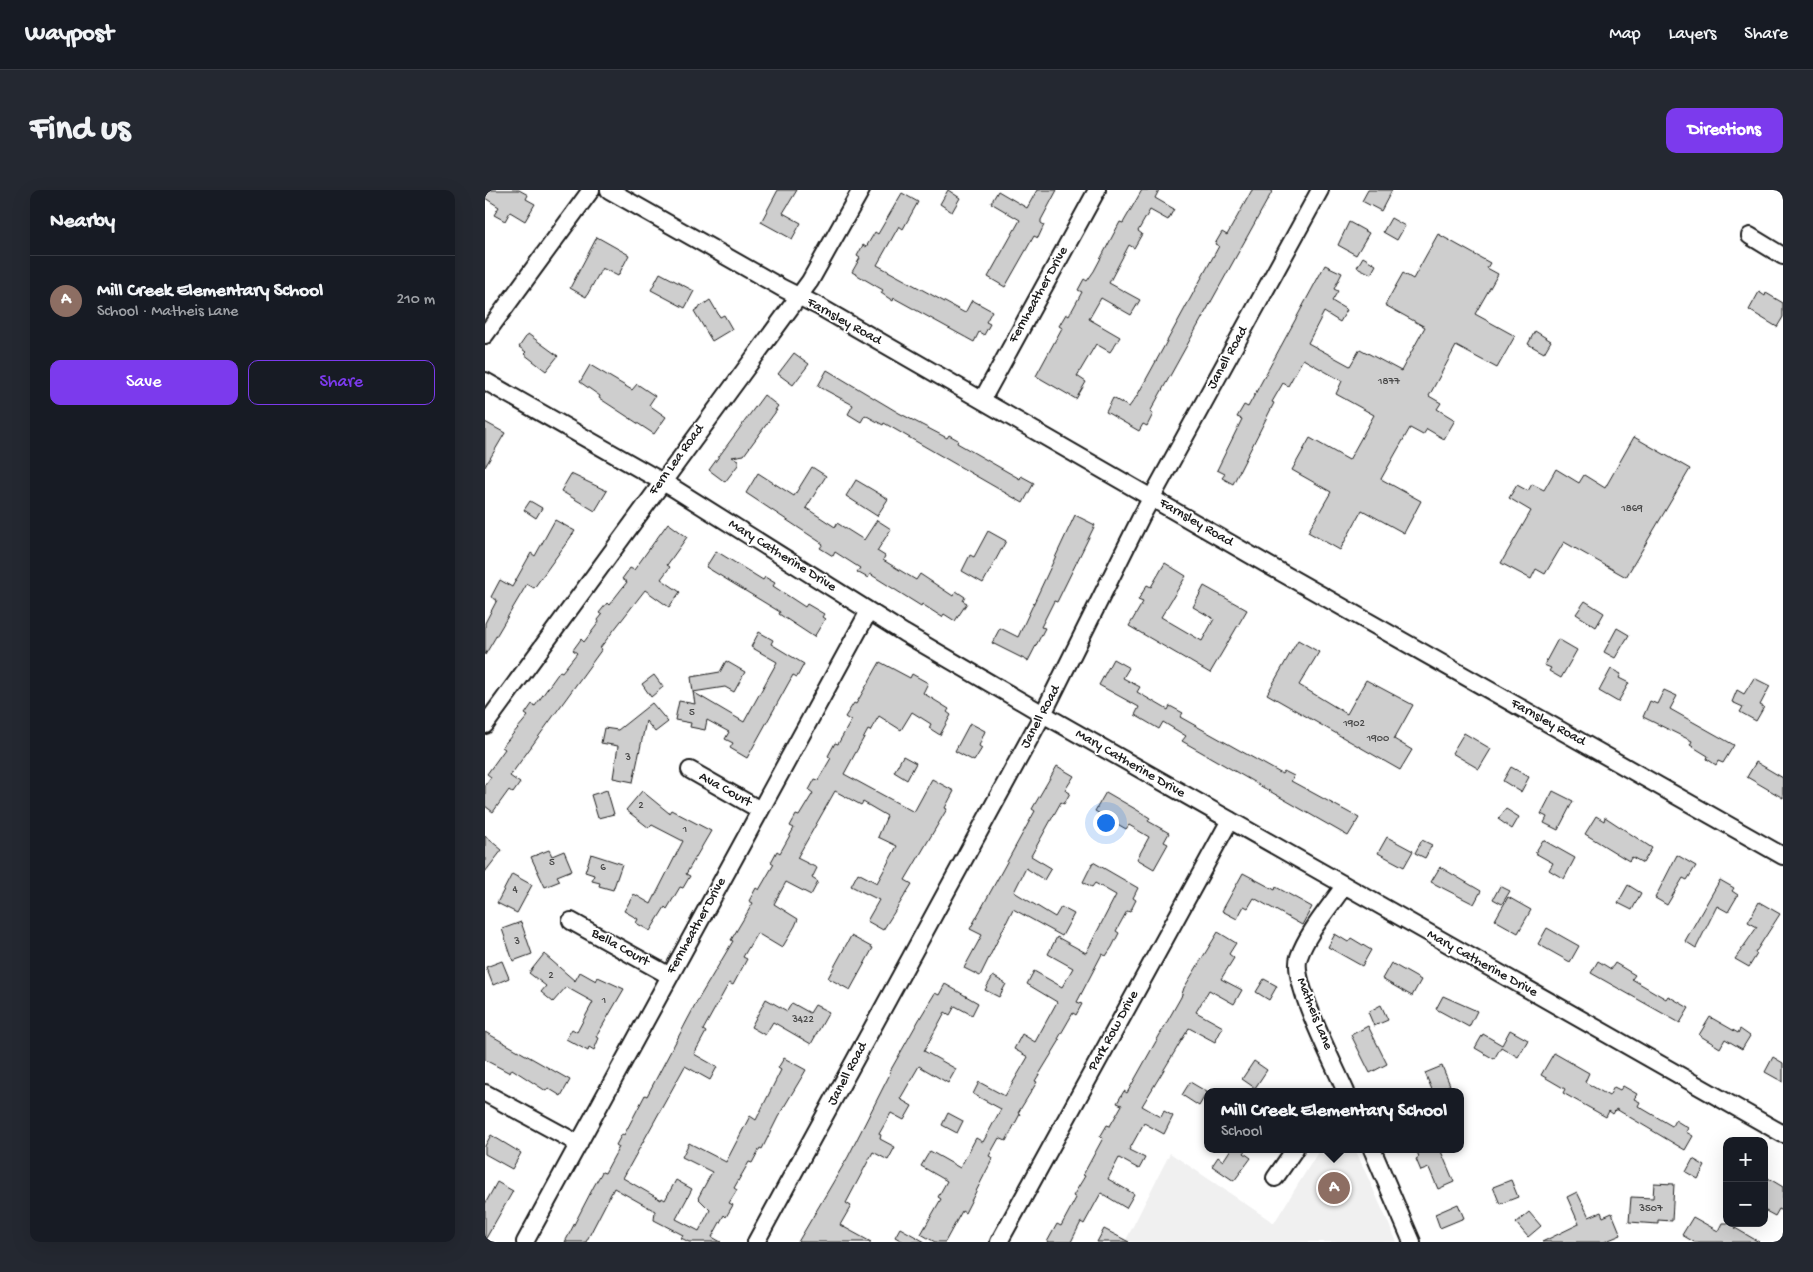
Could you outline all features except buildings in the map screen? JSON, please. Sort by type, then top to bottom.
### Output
[{"type":"street","points":[[485,335],[591,190]]},
{"type":"street","name":"Farnsley Road","points":[[609,190],[1783,856]]},
{"type":"street","name":"Fern Lea Road","points":[[485,725],[810,281],[861,190]]},
{"type":"street","name":"Fernheather Drive","points":[[982,400],[1097,190]]},
{"type":"street","name":"Janell Road","points":[[756,1242],[1043,714],[1152,498],[1320,190]]},
{"type":"street","points":[[1750,236],[1783,256]]},
{"type":"street","name":"Mary Catherine Drive","points":[[485,381],[662,482],[869,611],[1043,714],[1783,1134]]},
{"type":"street","name":"Fernheather Drive","points":[[525,1242],[869,611]]},
{"type":"street","name":"Ava Court","points":[[689,770],[761,810]]},
{"type":"street","name":"Park Row Drive","points":[[999,1242],[1230,820]]},
{"type":"street","name":"Matheis Lane","points":[[1341,1088],[1301,988],[1297,965],[1304,946],[1344,886]]},
{"type":"street","name":"Bella Court","points":[[571,921],[670,976]]},
{"type":"street","points":[[485,1093],[579,1144]]},
{"type":"street","points":[[1275,1178],[1292,1153]]},
{"type":"street","points":[[1374,1153],[1412,1242]]},
{"type":"shaded area","points":[[1170,1153],[1274,1223],[1318,1153],[1357,1153],[1397,1242],[1125,1242]]},
{"type":"place","name":"Mill Creek Elementary School","points":[[1334,1188]]}]
